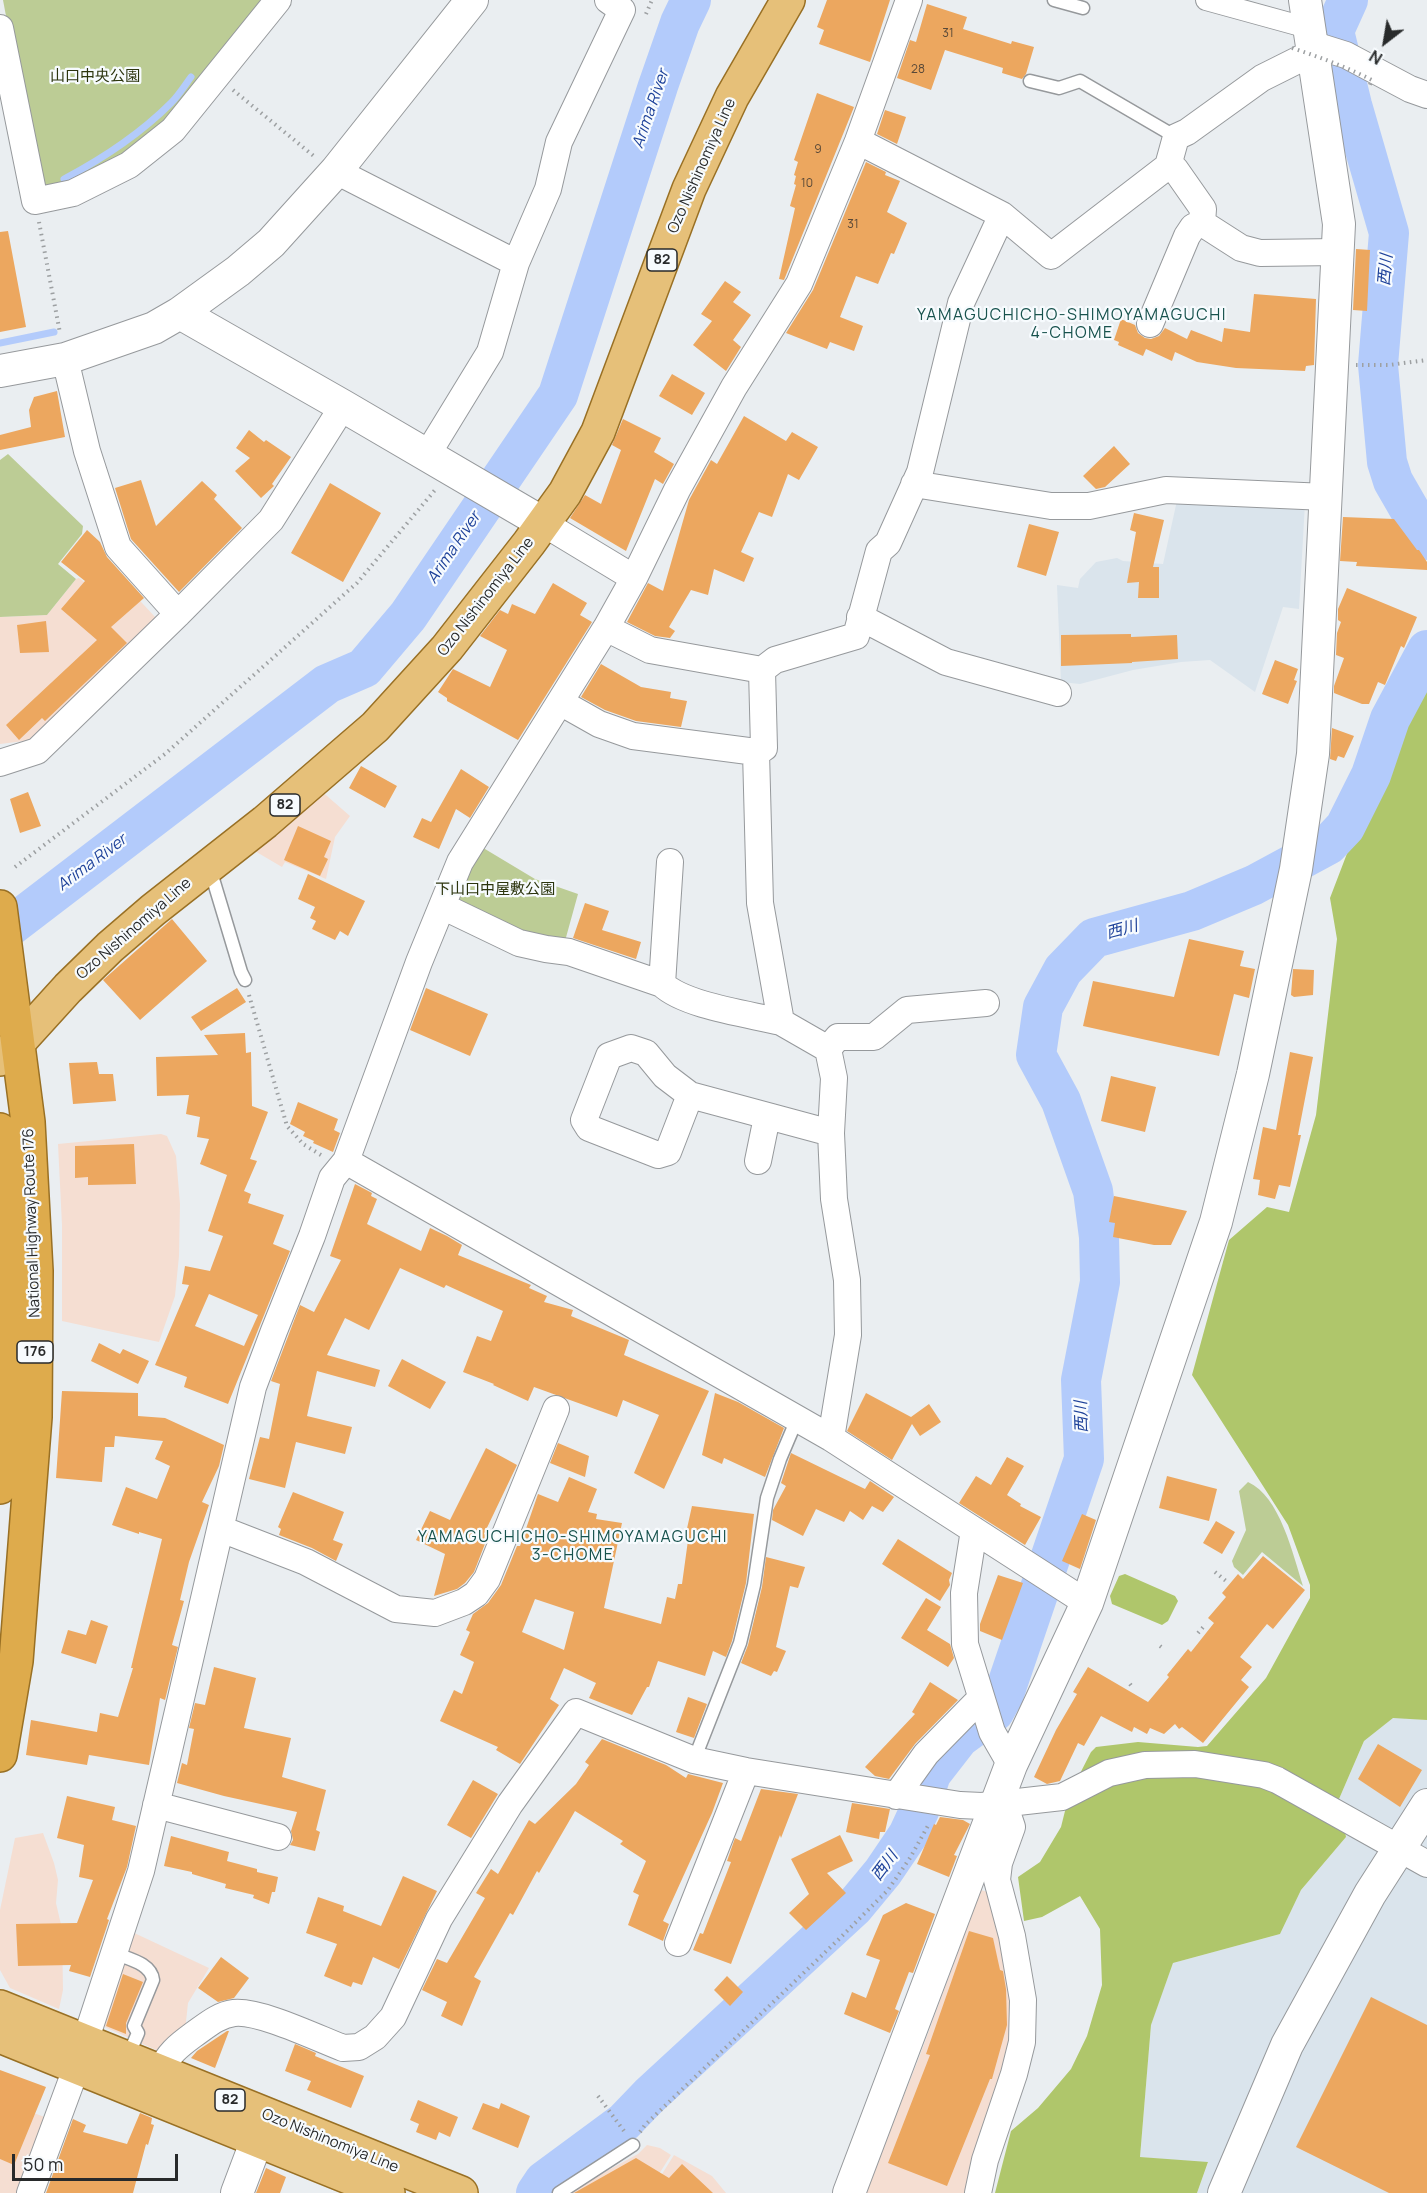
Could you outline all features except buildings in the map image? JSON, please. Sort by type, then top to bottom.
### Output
[{"type":"highway","name":"National Highway Route 176","points":[[0,907],[11,1042],[28,1122],[36,1282],[35,1417],[8,1660],[0,1755]]},
{"type":"highway","name":"National Highway Route 176","points":[[0,1130],[7,1319],[6,1395],[0,1487]]},
{"type":"main road","name":"Ozo Nishinomiya Line","points":[[11,1042],[110,947],[282,808],[375,726],[447,648],[495,588],[536,519],[580,467],[598,432],[689,189],[732,97],[788,0]]},
{"type":"main road","name":"Ozo Nishinomiya Line","points":[[0,2007],[81,2054],[257,2140],[388,2193]]},
{"type":"main road","name":"Ozo Nishinomiya Line","points":[[0,2036],[81,2054],[128,2058],[461,2193]]},
{"type":"street","points":[[0,28],[35,201],[73,193],[129,165],[172,130],[278,0]]},
{"type":"street","points":[[0,371],[65,359],[154,328],[180,313],[238,271],[271,243],[326,164],[472,0]]},
{"type":"street","points":[[427,455],[490,352],[516,263],[548,189],[558,142],[622,10],[608,0]]},
{"type":"street","points":[[30,2193],[81,2054],[141,1871],[253,1387],[332,1178],[346,1161],[419,962],[460,862],[606,628],[634,578],[677,490],[734,387],[799,284],[858,141],[909,0]]},
{"type":"street","points":[[1206,0],[1305,36],[1410,89],[1427,95]]},
{"type":"street","points":[[858,141],[1002,215],[1051,256],[1168,166],[1176,137],[1262,78],[1305,36]]},
{"type":"street","points":[[849,2193],[1011,1765],[1087,1603],[1216,1222],[1253,1074],[1298,855],[1313,754],[1326,497],[1339,224],[1305,36]]},
{"type":"street","points":[[326,164],[516,263]]},
{"type":"street","points":[[1168,166],[1175,169],[1203,209],[1202,223]]},
{"type":"street","points":[[606,628],[650,650],[762,670],[775,660],[856,636],[879,551],[888,543],[920,472],[961,303],[1002,215]]},
{"type":"street","points":[[1202,223],[1241,248],[1260,253],[1338,252]]},
{"type":"street","points":[[1150,324],[1187,236],[1193,228],[1202,223]]},
{"type":"street","points":[[180,313],[427,455],[446,479],[536,519],[634,578]]},
{"type":"street","points":[[65,359],[87,451],[118,547],[178,614]]},
{"type":"street","points":[[0,763],[37,751],[271,520],[343,406]]},
{"type":"street","points":[[914,484],[1051,506],[1089,506],[1166,490],[1326,497]]},
{"type":"street","points":[[860,617],[946,662],[1059,693]]},
{"type":"street","points":[[560,702],[599,724],[633,736],[756,752],[764,748],[762,670]]},
{"type":"street","points":[[756,752],[760,903],[781,1022]]},
{"type":"street","points":[[662,984],[670,862]]},
{"type":"street","points":[[442,906],[519,943],[568,952],[662,984],[671,993],[703,1004],[781,1022],[828,1048],[834,1078],[831,1133],[834,1199],[848,1280],[848,1335],[831,1438]]},
{"type":"street","points":[[828,1048],[838,1037],[874,1037],[907,1010],[987,1003]]},
{"type":"street","points":[[690,1095],[668,1152],[658,1155],[589,1128],[584,1120],[609,1056],[631,1048],[646,1053],[665,1076],[690,1095],[831,1133]]},
{"type":"street","points":[[758,1161],[767,1117]]},
{"type":"street","points":[[346,1161],[831,1438],[1087,1603]]},
{"type":"street","points":[[221,1529],[306,1562],[396,1609],[435,1613],[464,1602],[476,1593],[487,1578],[556,1409]]},
{"type":"street","points":[[974,1530],[964,1593],[965,1644],[985,1712],[1011,1765]]},
{"type":"street","points":[[160,2072],[166,2056],[216,2018],[232,2013],[251,2013],[343,2048],[359,2047],[375,2037],[393,2017],[439,1919],[510,1804],[576,1712],[694,1760],[746,1771],[960,1805],[997,1804],[1062,1797],[1109,1773],[1144,1765],[1195,1764],[1264,1774],[1427,1864]]},
{"type":"street","points":[[901,1796],[926,1754],[985,1712]]},
{"type":"street","points":[[678,1943],[746,1771]]},
{"type":"street","points":[[978,2193],[984,2160],[1014,2073],[1022,2042],[1023,2000],[1012,1936],[997,1880],[999,1863],[1012,1827],[1008,1815],[997,1804]]},
{"type":"street","points":[[156,1805],[278,1837]]},
{"type":"street","points":[[1224,2193],[1287,2045],[1370,1894],[1427,1805]]},
{"type":"street","points":[[237,2193],[257,2140]]},
{"type":"lane","points":[[1054,0],[1083,8]]},
{"type":"lane","points":[[1030,81],[1059,88],[1080,81],[1176,137]]},
{"type":"lane","points":[[209,865],[245,980]]},
{"type":"lane","points":[[694,1760],[740,1643],[754,1585],[768,1498],[780,1459],[797,1419]]},
{"type":"lane","points":[[114,1953],[148,1969],[153,1974],[153,1980],[134,2026],[138,2033],[128,2058]]},
{"type":"lane","points":[[559,2193],[630,2140]]},
{"type":"path","points":[[1305,36],[1337,63],[1372,80],[1369,87]]},
{"type":"path","points":[[216,77],[326,164]]},
{"type":"path","points":[[35,201],[65,359]]},
{"type":"path","points":[[1357,365],[1389,365],[1427,360]]},
{"type":"path","points":[[15,867],[165,754],[357,583],[446,479]]},
{"type":"path","points":[[245,980],[286,1126],[303,1144],[333,1161],[346,1161]]},
{"type":"path","points":[[1215,1572],[1226,1581]]},
{"type":"path","points":[[1198,1633],[1206,1624]]},
{"type":"path","points":[[598,2096],[630,2140],[839,1940],[888,1890],[910,1858],[936,1801]]},
{"type":"shaded area","points":[[1178,496],[1305,503],[1299,609],[1283,607],[1255,692],[1210,660],[1133,670],[1080,684],[1061,682],[1057,585],[1078,588],[1080,579],[1096,562],[1117,558],[1123,561],[1163,564]]},
{"type":"shaded area","points":[[117,576],[156,618],[32,740],[0,744],[0,617],[47,615],[76,579],[79,578],[99,594]]},
{"type":"shaded area","points":[[319,789],[350,816],[335,837],[326,879],[285,862],[282,867],[248,847]]},
{"type":"shaded area","points":[[161,1134],[167,1136],[176,1156],[180,1204],[179,1256],[175,1296],[159,1342],[62,1321],[62,1225],[58,1144]]},
{"type":"shaded area","points":[[1393,1717],[1427,1720],[1427,2193],[1197,2193],[1208,2163],[1140,2157],[1151,2024],[1173,1963],[1280,1934],[1301,1890],[1346,1837],[1339,1799],[1364,1741]]},
{"type":"shaded area","points":[[43,1833],[58,1880],[56,1903],[62,1929],[63,1990],[59,2009],[10,1988],[0,1970],[0,1910],[15,1838]]},
{"type":"shaded area","points":[[981,1890],[991,1893],[1014,2015],[1001,2086],[971,2193],[865,2193],[920,2055]]},
{"type":"shaded area","points":[[130,1931],[209,1968],[188,2003],[185,2031],[163,2053],[98,2024]]},
{"type":"shaded area","points":[[0,2100],[47,2118],[23,2193],[0,2193]]},
{"type":"shaded area","points":[[647,2145],[660,2148],[671,2155],[647,2193],[566,2193],[638,2154]]},
{"type":"shaded area","points":[[674,2155],[712,2176],[726,2193],[650,2193]]},
{"type":"green space","name":"山口中央公園","points":[[3,0],[262,0],[161,126],[110,164],[64,186],[39,192]]},
{"type":"green space","points":[[8,454],[83,526],[82,534],[58,564],[76,579],[47,615],[0,617],[0,460]]},
{"type":"green space","points":[[1427,679],[1427,1720],[1393,1718],[1364,1741],[1339,1799],[1346,1837],[1301,1890],[1280,1934],[1173,1963],[1151,2025],[1140,2157],[1208,2162],[1197,2193],[995,2193],[1011,2131],[1038,2108],[1071,2069],[1087,2036],[1102,1985],[1100,1929],[1080,1896],[1042,1917],[1024,1921],[1018,1877],[1040,1862],[1061,1827],[1069,1795],[1091,1752],[1096,1747],[1138,1742],[1207,1746],[1266,1678],[1310,1598],[1310,1585],[1288,1525],[1192,1375],[1229,1240],[1267,1207],[1289,1212],[1316,1115],[1337,939],[1330,898],[1356,830],[1381,790]]},
{"type":"green space","name":"下山口中屋敷公園","points":[[480,846],[535,879],[578,894],[565,941],[521,936],[454,905]]},
{"type":"green space","points":[[1248,1482],[1259,1489],[1277,1513],[1290,1543],[1303,1586],[1262,1552],[1243,1575],[1234,1567],[1232,1561],[1246,1530],[1239,1491]]},
{"type":"green space","points":[[1125,1574],[1175,1596],[1178,1601],[1168,1621],[1162,1625],[1112,1604],[1110,1596],[1119,1576]]},
{"type":"waterway","name":"Arima River","points":[[0,934],[327,684],[364,668],[408,616],[558,395],[658,86],[680,23],[691,0]]},
{"type":"waterway","name":"西川","points":[[1348,0],[1334,31],[1352,105],[1389,233],[1378,365],[1387,462],[1393,481],[1427,540]]},
{"type":"waterway","points":[[64,179],[107,154],[147,125],[174,100],[191,77]]},
{"type":"waterway","points":[[0,343],[54,332]]},
{"type":"waterway","name":"西川","points":[[536,2193],[544,2181],[624,2122],[649,2096],[854,1907],[883,1872],[908,1835],[919,1811],[931,1774],[959,1738],[994,1712],[1004,1694],[1084,1459],[1081,1380],[1100,1282],[1099,1237],[1093,1191],[1061,1101],[1036,1055],[1043,1007],[1063,970],[1094,938],[1192,911],[1254,885],[1328,845],[1345,827],[1371,775],[1390,719],[1427,650]]},
{"type":"district","name":"YAMAGUCHICHO-SHIMOYAMAGUCHI 4-CHOME","points":[[1072,325]]},
{"type":"district","name":"YAMAGUCHICHO-SHIMOYAMAGUCHI 3-CHOME","points":[[573,1547]]}]
